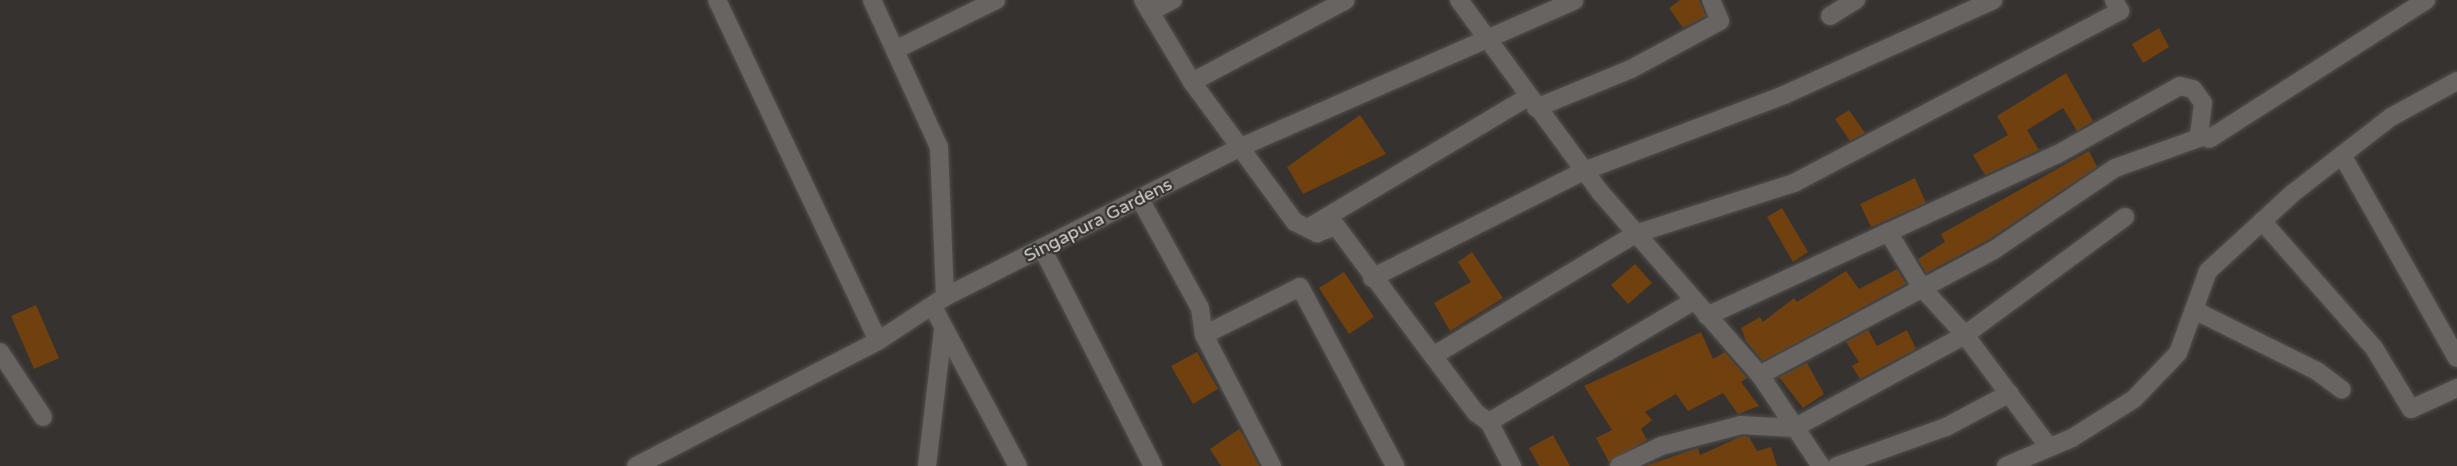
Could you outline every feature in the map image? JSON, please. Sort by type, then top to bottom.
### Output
[{"type":"street","points":[[717,0],[878,341]]},
{"type":"street","points":[[872,0],[939,147],[939,303],[943,330],[927,466]]},
{"type":"street","points":[[895,50],[996,0]]},
{"type":"street","points":[[1173,0],[1147,6],[1192,82],[1304,230]]},
{"type":"street","points":[[1192,82],[1346,0]]},
{"type":"street","points":[[1459,0],[1532,103],[1584,171],[1635,234],[1760,375],[1821,466]]},
{"type":"street","points":[[1304,230],[1532,103],[1631,69],[1720,21],[1711,0]]},
{"type":"street","points":[[1830,16],[1856,0]]},
{"type":"street","points":[[1372,278],[1584,171],[1784,94],[1993,0]]},
{"type":"street","points":[[1433,356],[1635,234],[1794,183],[2120,10],[2114,0]]},
{"type":"street","points":[[2209,139],[2426,0]]},
{"type":"street","name":"Singapura Gardens","points":[[636,466],[878,341],[939,303],[1041,248],[1240,147],[1574,1]]},
{"type":"street","points":[[2006,466],[2045,454],[2134,399],[2178,352],[2196,310],[2208,271],[2262,221],[2391,117],[2457,81]]},
{"type":"street","points":[[1707,315],[2056,155],[2180,86],[2193,89],[2203,103],[2199,138],[2115,168],[2079,189],[2043,220],[1760,375]]},
{"type":"street","points":[[2342,155],[2457,358]]},
{"type":"street","points":[[1140,199],[1200,308],[1204,335],[1272,466]]},
{"type":"street","points":[[1619,466],[1661,446],[1741,425],[1794,428],[1965,335],[2125,217]]},
{"type":"street","points":[[2262,221],[2374,348],[2411,409],[2457,388]]},
{"type":"street","points":[[1304,230],[1336,226],[1372,278],[1476,413],[1489,422],[1512,466]]},
{"type":"street","points":[[1888,232],[1922,288],[1965,335],[2010,393],[2045,454]]},
{"type":"street","points":[[1041,248],[1153,466]]},
{"type":"street","points":[[1204,335],[1300,287],[1395,466]]},
{"type":"street","points":[[1489,422],[1694,301]]},
{"type":"street","points":[[2196,310],[2317,371],[2342,390]]},
{"type":"street","points":[[943,330],[1018,466]]},
{"type":"street","points":[[0,352],[44,417]]},
{"type":"street","points":[[1837,466],[1946,427],[2010,393]]},
{"type":"building","points":[[1680,0],[1699,0],[1706,16],[1683,28],[1669,8]]},
{"type":"building","points":[[2159,28],[2169,47],[2143,63],[2132,44]]},
{"type":"building","points":[[2066,73],[2093,121],[2077,131],[2063,108],[2027,130],[2039,150],[1985,175],[1973,155],[2008,135],[1997,116]]},
{"type":"building","points":[[1849,110],[1865,133],[1850,141],[1835,119]]},
{"type":"building","points":[[1360,115],[1386,154],[1303,194],[1287,167]]},
{"type":"building","points":[[2089,151],[2097,167],[1988,240],[1926,273],[1918,259],[1945,242],[1941,234]]},
{"type":"building","points":[[1915,178],[1926,203],[1871,227],[1860,204]]},
{"type":"building","points":[[1782,208],[1808,252],[1793,262],[1767,217]]},
{"type":"building","points":[[1472,252],[1503,298],[1450,331],[1434,303],[1471,282],[1458,262]]},
{"type":"building","points":[[1635,264],[1652,283],[1628,304],[1611,285]]},
{"type":"building","points":[[1897,269],[1906,284],[1763,361],[1746,341],[1741,328],[1760,317],[1763,322],[1794,298],[1797,302],[1846,271],[1859,289]]},
{"type":"building","points":[[1344,272],[1374,317],[1349,334],[1319,288]]},
{"type":"building","points":[[36,305],[59,358],[34,369],[11,316]]},
{"type":"building","points":[[1868,330],[1877,346],[1907,330],[1916,349],[1860,379],[1852,366],[1859,362],[1846,342]]},
{"type":"building","points":[[1701,332],[1713,359],[1725,352],[1747,378],[1741,382],[1759,406],[1738,414],[1723,393],[1688,411],[1676,394],[1645,412],[1652,420],[1641,429],[1647,440],[1609,462],[1596,438],[1612,430],[1584,386]]},
{"type":"building","points":[[1197,352],[1218,389],[1193,404],[1171,366]]},
{"type":"building","points":[[1807,363],[1824,394],[1803,408],[1779,377]]},
{"type":"building","points":[[1239,429],[1259,466],[1221,466],[1210,449]]},
{"type":"building","points":[[1553,435],[1570,466],[1539,466],[1529,448]]},
{"type":"building","points":[[1742,436],[1749,437],[1757,451],[1771,447],[1777,466],[1645,466],[1698,448],[1700,455]]}]
